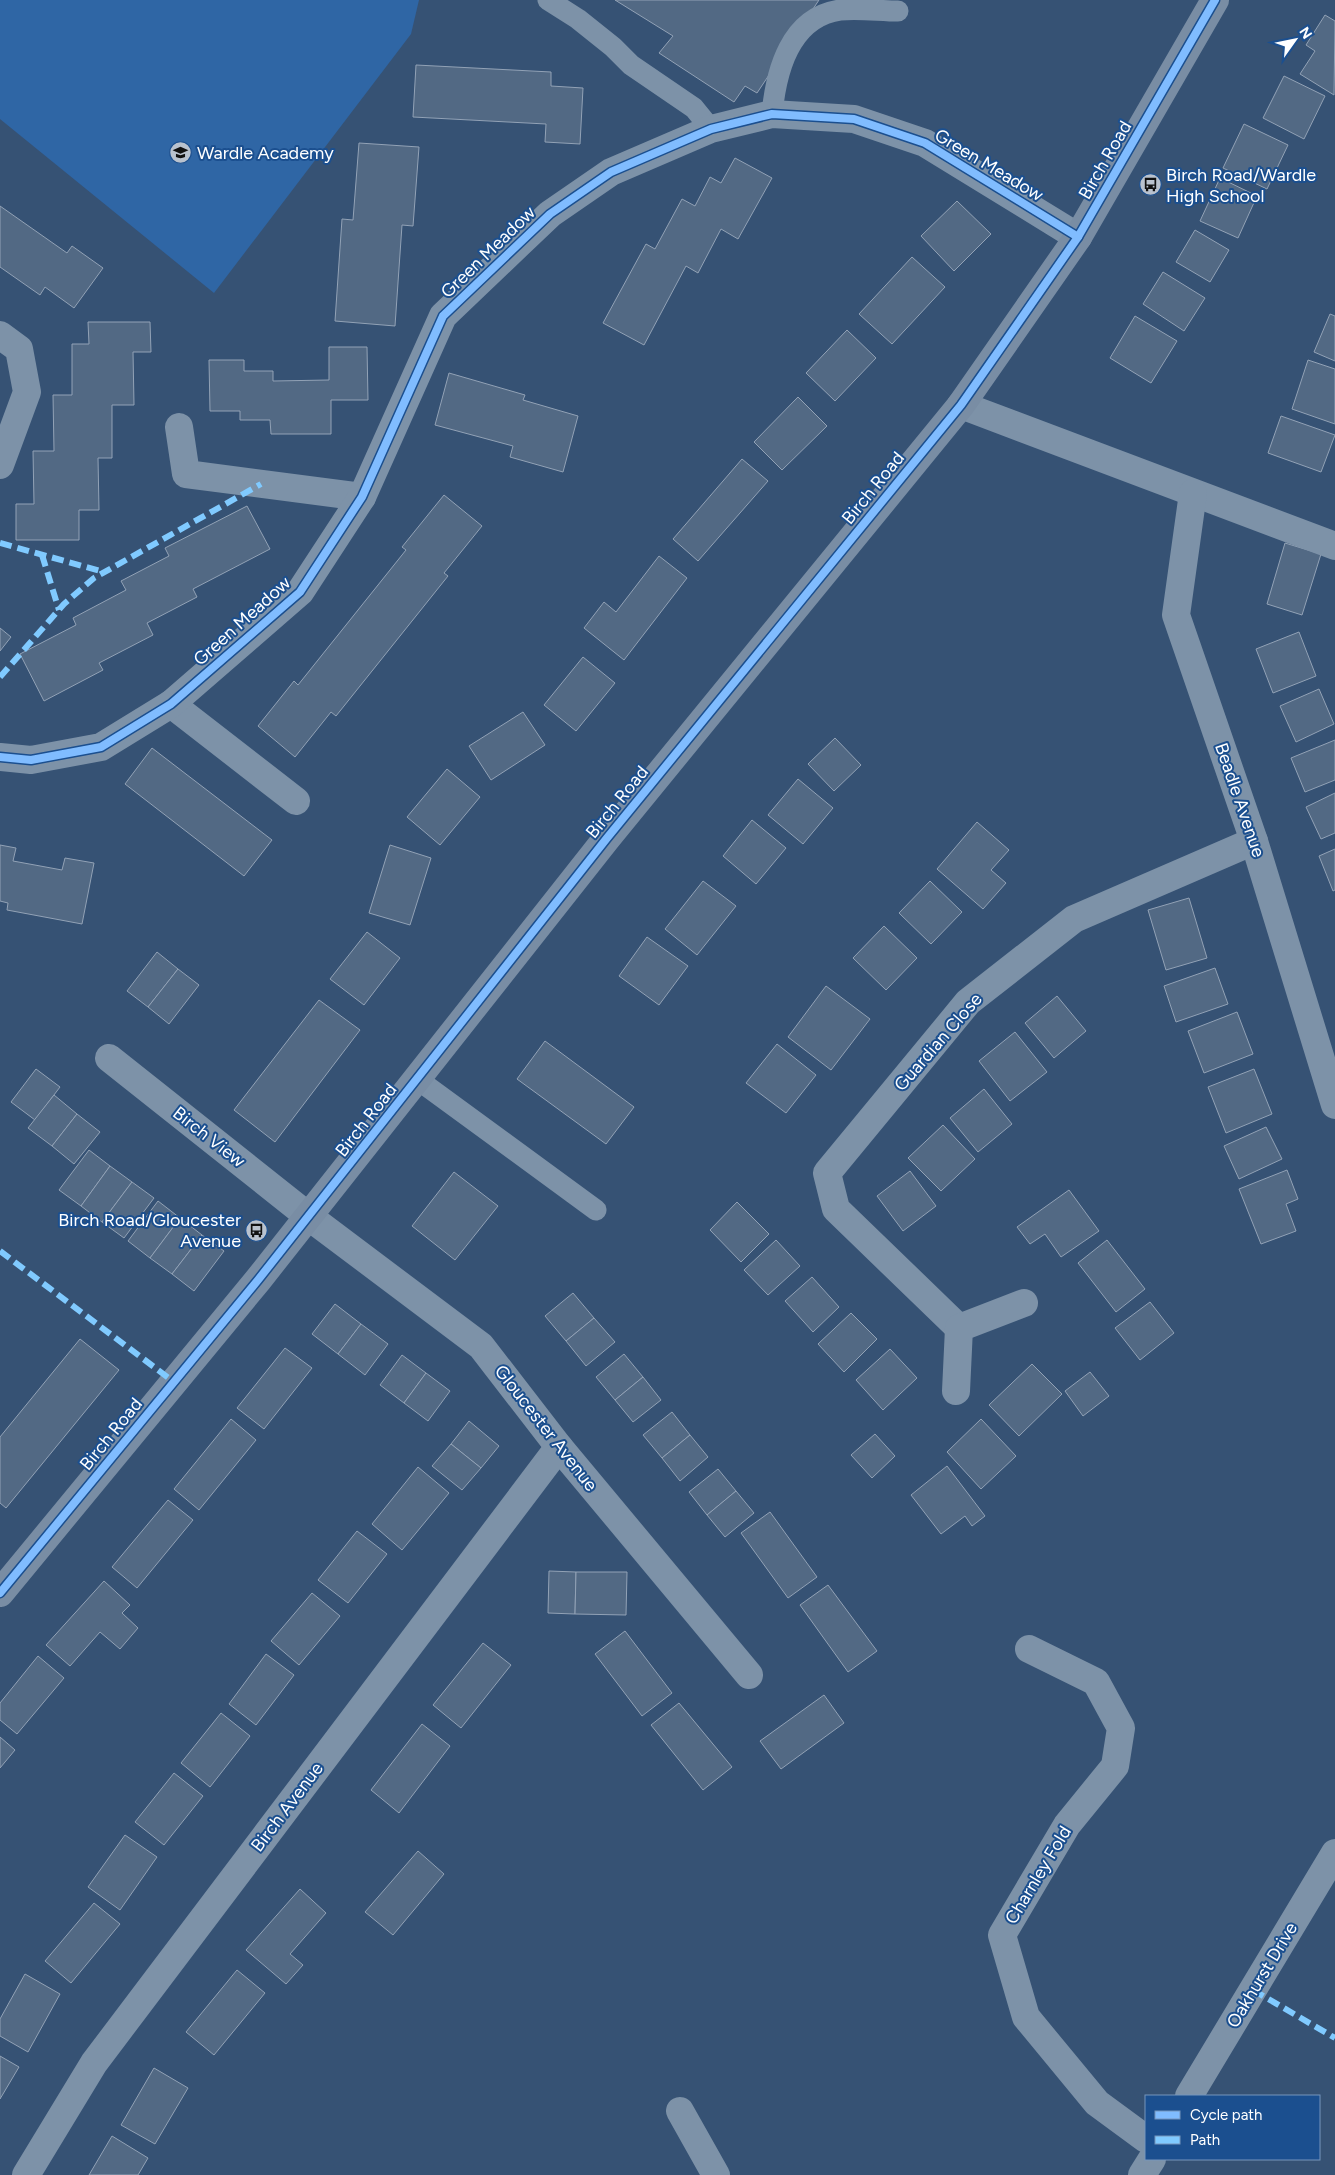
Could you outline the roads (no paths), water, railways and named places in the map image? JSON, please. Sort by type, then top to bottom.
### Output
[{"type":"street","name":"Birch Road","points":[[0,1593],[258,1280],[613,830],[961,405],[1078,237],[1215,0]]},
{"type":"street","name":"Green Meadow","points":[[0,756],[31,760],[101,747],[171,704],[300,592],[362,497],[443,316],[550,214],[611,172],[711,129],[772,114],[854,119],[925,142],[1078,237]]},
{"type":"street","points":[[0,335],[19,349],[27,392],[0,465]]},
{"type":"street","points":[[961,405],[1334,545]]},
{"type":"street","points":[[179,427],[186,474],[362,497]]},
{"type":"street","name":"Beadle Avenue","points":[[1193,492],[1176,615],[1254,841],[1335,1105]]},
{"type":"street","points":[[171,704],[296,801]]},
{"type":"street","name":"Guardian Close","points":[[959,1328],[836,1209],[827,1173],[968,1002],[1074,919],[1254,841]]},
{"type":"street","name":"Birch View","points":[[109,1058],[308,1216]]},
{"type":"street","name":"Gloucester Avenue","points":[[308,1216],[482,1346],[559,1446],[749,1675]]},
{"type":"street","points":[[956,1391],[959,1328],[1024,1303]]},
{"type":"street","name":"Birch Avenue","points":[[26,2175],[94,2063],[559,1446]]},
{"type":"street","name":"Charnley Fold","points":[[1029,1648],[1096,1682],[1121,1728],[1115,1766],[1067,1825],[1002,1935],[1026,2017],[1097,2103],[1145,2138]]},
{"type":"street","name":"Oakhurst Drive","points":[[1190,2095],[1335,1853]]},
{"type":"street","points":[[680,2111],[716,2175]]},
{"type":"lane","points":[[548,0],[578,19],[613,46],[631,65],[694,108],[711,129]]},
{"type":"lane","points":[[772,114],[774,92],[785,55],[796,35],[808,23],[823,15],[840,10],[898,11]]},
{"type":"lane","points":[[417,1079],[596,1210]]},
{"type":"place","name":"Wardle Academy","points":[[181,153]]},
{"type":"place","name":"Birch Road/Wardle High School","points":[[1150,185]]},
{"type":"place","name":"Birch Road/Gloucester Avenue","points":[[257,1230]]}]
